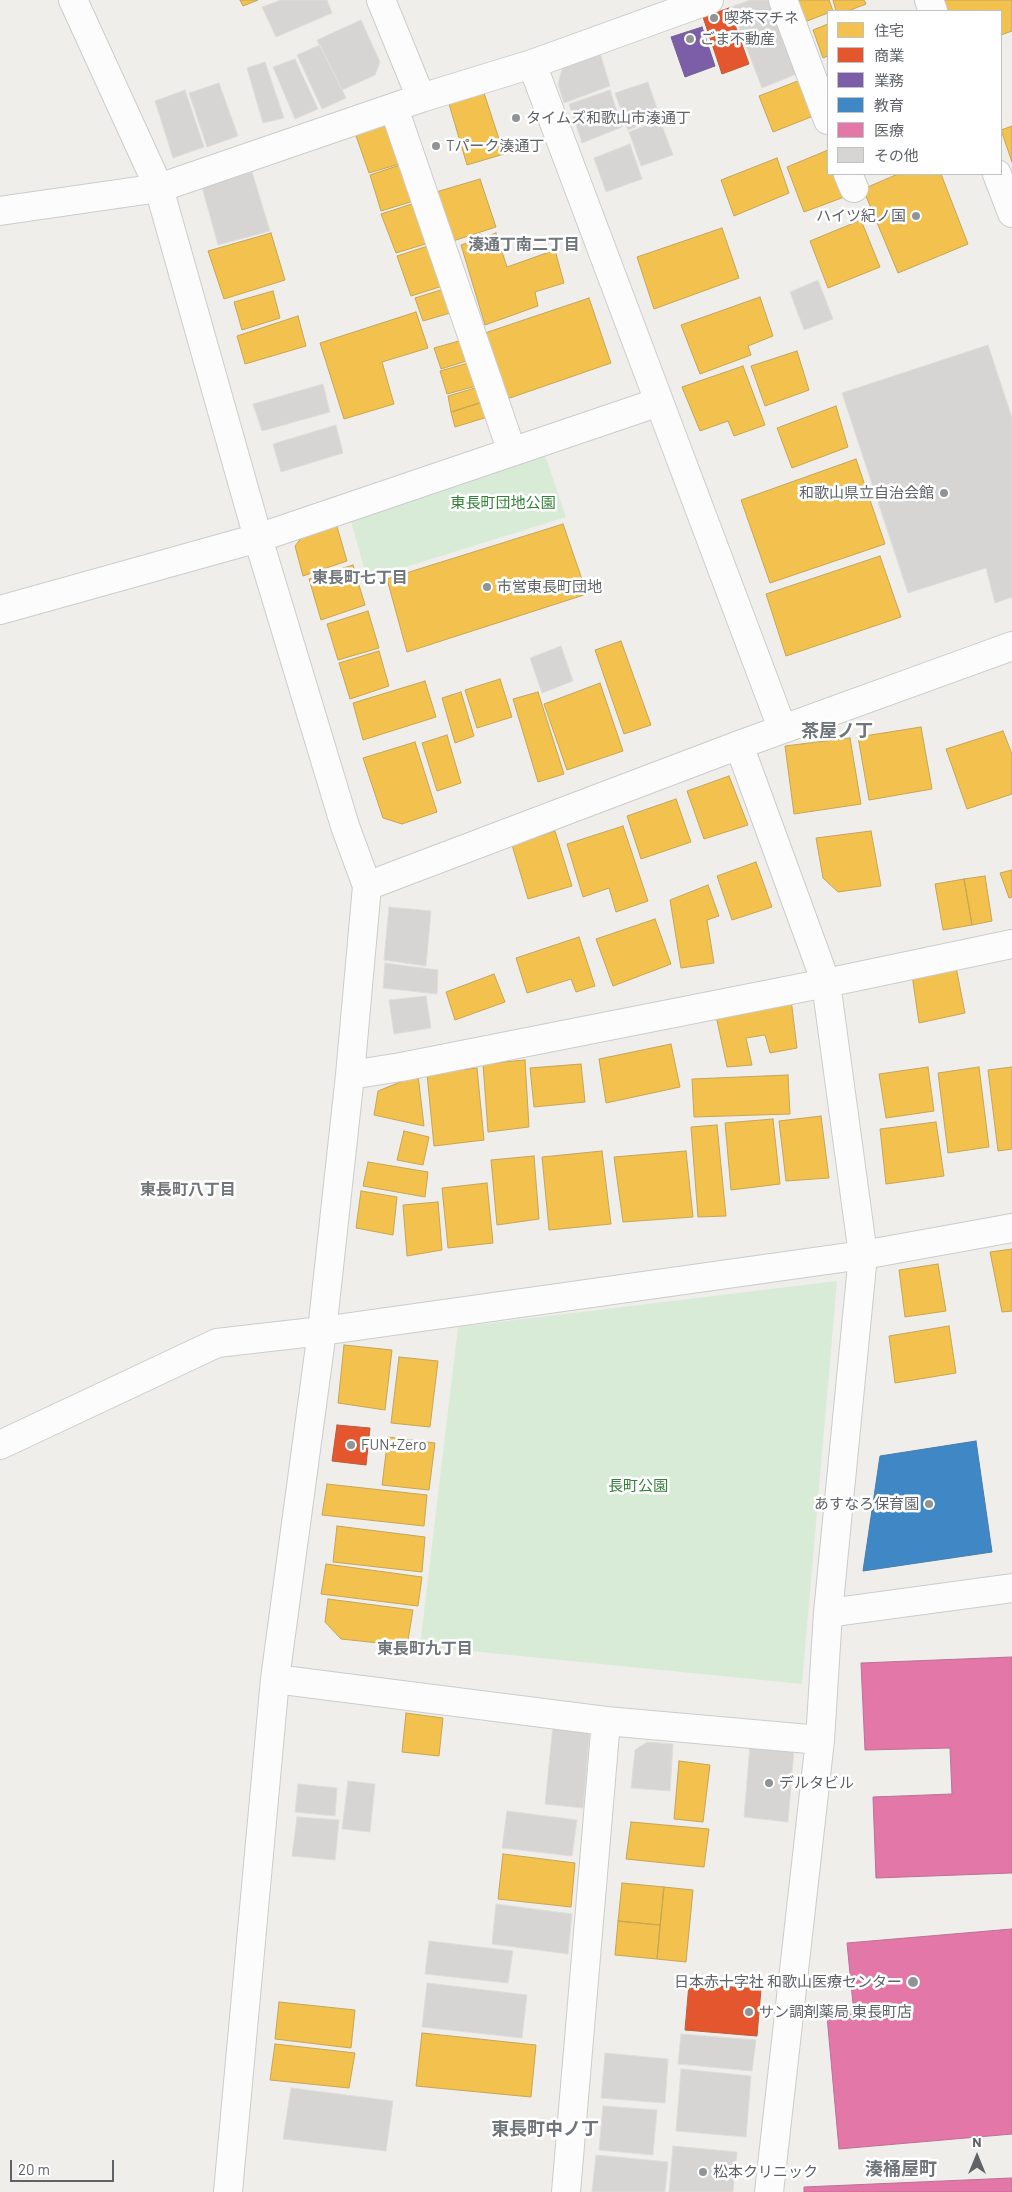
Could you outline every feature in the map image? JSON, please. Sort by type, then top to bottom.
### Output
[{"type":"street","points":[[73,0],[159,188],[258,538],[345,826],[367,886],[350,1075],[322,1331],[275,1679],[228,2192]]},
{"type":"street","points":[[381,0],[421,98]]},
{"type":"street","points":[[0,211],[159,188],[421,98],[532,64],[709,0]]},
{"type":"street","points":[[783,0],[827,117]]},
{"type":"street","points":[[532,64],[782,728]]},
{"type":"street","points":[[394,108],[512,452]]},
{"type":"street","points":[[996,175],[1012,214]]},
{"type":"street","points":[[0,610],[258,538],[660,402]]},
{"type":"street","points":[[367,886],[739,744],[1012,646]]},
{"type":"street","points":[[739,744],[826,983],[863,1255],[828,1613],[820,1740],[770,2192]]},
{"type":"street","points":[[350,1075],[401,1067],[826,983],[1012,944]]},
{"type":"street","points":[[0,1445],[216,1343],[322,1331],[863,1255],[1012,1228]]},
{"type":"street","points":[[828,1613],[1012,1588]]},
{"type":"street","points":[[275,1679],[606,1720],[820,1740]]},
{"type":"street","points":[[566,2192],[606,1720]]},
{"type":"green space","name":"東長町団地公園","points":[[545,455],[566,517],[367,579],[350,517]]},
{"type":"green space","name":"長町公園","points":[[837,1281],[802,1684],[420,1646],[458,1327]]},
{"type":"building: 住宅","points":[[240,0],[258,0],[243,6]]},
{"type":"building: 住宅","points":[[793,0],[829,0],[833,10],[827,10],[827,13],[802,23]]},
{"type":"building: 住宅","points":[[833,0],[864,0],[866,4],[851,10],[836,10]]},
{"type":"building: 住宅","points":[[940,0],[1012,0],[1012,31],[1002,35],[1002,10],[944,10]]},
{"type":"building: 住宅","points":[[827,24],[827,56],[823,58],[813,30]]},
{"type":"building: 住宅","points":[[803,79],[816,115],[773,132],[759,96]]},
{"type":"building: 住宅","points":[[484,93],[504,154],[467,165],[449,104]]},
{"type":"building: 住宅","points":[[392,121],[406,162],[369,173],[355,133]]},
{"type":"building: 住宅","points":[[1012,126],[1012,162],[1002,133],[1002,130]]},
{"type":"building: 住宅","points":[[827,150],[827,175],[837,175],[847,196],[804,212],[787,167]]},
{"type":"building: 住宅","points":[[777,158],[789,193],[734,216],[721,180]]},
{"type":"building: 住宅","points":[[406,163],[417,200],[381,211],[370,175]]},
{"type":"building: 住宅","name":"ハイツ紀ノ国","points":[[896,175],[941,175],[968,244],[898,273],[863,189]]},
{"type":"building: 住宅","points":[[480,179],[496,227],[453,241],[436,192]]},
{"type":"building: 住宅","points":[[418,202],[432,242],[396,253],[381,214]]},
{"type":"building: 住宅","points":[[861,220],[880,267],[828,288],[810,241]]},
{"type":"building: 住宅","points":[[722,228],[739,278],[654,309],[637,257]]},
{"type":"building: 住宅","points":[[271,233],[285,280],[224,299],[208,251]]},
{"type":"building: 住宅","points":[[496,233],[507,267],[555,250],[564,283],[535,292],[538,306],[485,325],[461,245]]},
{"type":"building: 住宅","points":[[434,244],[449,284],[411,296],[397,256]]},
{"type":"building: 住宅","points":[[450,287],[457,311],[423,321],[415,298]]},
{"type":"building: 住宅","points":[[273,291],[280,318],[242,330],[234,302]]},
{"type":"building: 住宅","points":[[760,297],[773,336],[748,346],[751,355],[700,374],[681,325]]},
{"type":"building: 住宅","points":[[589,298],[611,363],[507,399],[485,333]]},
{"type":"building: 住宅","points":[[416,312],[428,348],[382,362],[394,404],[344,419],[320,343]]},
{"type":"building: 住宅","points":[[298,316],[306,346],[245,364],[237,336]]},
{"type":"building: 住宅","points":[[466,339],[473,359],[441,369],[434,348]]},
{"type":"building: 住宅","points":[[797,351],[809,390],[765,406],[751,366]]},
{"type":"building: 住宅","points":[[472,362],[480,385],[447,394],[440,371]]},
{"type":"building: 住宅","points":[[743,366],[765,425],[734,436],[728,421],[700,431],[682,387]]},
{"type":"building: 住宅","points":[[482,386],[486,401],[451,412],[448,396]]},
{"type":"building: 住宅","points":[[486,401],[491,416],[455,427],[451,412]]},
{"type":"building: 住宅","points":[[836,406],[848,447],[792,468],[777,428]]},
{"type":"building: 住宅","points":[[856,459],[885,544],[770,583],[741,500]]},
{"type":"building: 住宅","points":[[336,523],[347,561],[303,576],[295,546],[306,532]]},
{"type":"building: 住宅","name":"市営東長町団地","points":[[563,524],[587,594],[407,652],[387,579]]},
{"type":"building: 住宅","points":[[880,556],[901,617],[786,656],[766,594]]},
{"type":"building: 住宅","points":[[353,565],[365,605],[321,620],[309,579]]},
{"type":"building: 住宅","points":[[368,611],[379,648],[338,660],[327,624]]},
{"type":"building: 住宅","points":[[621,641],[651,725],[624,734],[595,650]]},
{"type":"building: 住宅","points":[[379,651],[389,686],[350,699],[339,663]]},
{"type":"building: 住宅","points":[[500,679],[512,717],[477,728],[465,690]]},
{"type":"building: 住宅","points":[[425,681],[436,717],[363,740],[353,703]]},
{"type":"building: 住宅","points":[[600,683],[623,751],[567,770],[544,704]]},
{"type":"building: 住宅","points":[[461,692],[474,736],[455,743],[442,698]]},
{"type":"building: 住宅","points":[[538,692],[564,774],[538,782],[513,699]]},
{"type":"building: 住宅","points":[[921,727],[932,789],[869,800],[858,737]]},
{"type":"building: 住宅","points":[[1003,731],[1012,754],[1012,794],[967,809],[946,749]]},
{"type":"building: 住宅","points":[[447,735],[461,783],[437,791],[422,743]]},
{"type":"building: 住宅","points":[[850,738],[861,804],[794,814],[785,746]]},
{"type":"building: 住宅","points":[[415,742],[437,812],[402,824],[383,818],[363,758]]},
{"type":"building: 住宅","points":[[729,776],[748,825],[704,839],[687,791]]},
{"type":"building: 住宅","points":[[676,799],[691,842],[641,859],[627,816]]},
{"type":"building: 住宅","points":[[623,826],[648,901],[616,912],[609,888],[583,897],[567,844]]},
{"type":"building: 住宅","points":[[555,831],[572,886],[528,899],[512,845]]},
{"type":"building: 住宅","points":[[871,831],[881,886],[838,892],[823,878],[816,838]]},
{"type":"building: 住宅","points":[[756,862],[772,907],[732,920],[717,876]]},
{"type":"building: 住宅","points":[[1012,870],[1012,897],[1009,898],[1000,873]]},
{"type":"building: 住宅","points":[[985,876],[992,921],[972,925],[964,879]]},
{"type":"building: 住宅","points":[[964,879],[972,925],[943,930],[935,884]]},
{"type":"building: 住宅","points":[[708,885],[719,916],[707,920],[714,963],[681,968],[670,900]]},
{"type":"building: 住宅","points":[[655,919],[671,964],[613,986],[596,939]]},
{"type":"building: 住宅","points":[[579,937],[595,986],[576,992],[571,979],[527,993],[516,958]]},
{"type":"building: 住宅","points":[[956,967],[965,1013],[919,1023],[912,975]]},
{"type":"building: 住宅","points":[[494,974],[505,1002],[455,1020],[446,992]]},
{"type":"building: 住宅","points":[[791,999],[797,1048],[770,1053],[765,1035],[746,1038],[752,1065],[727,1067],[716,1016]]},
{"type":"building: 住宅","points":[[671,1044],[680,1087],[606,1103],[599,1059]]},
{"type":"building: 住宅","points":[[525,1060],[529,1127],[488,1132],[483,1064]]},
{"type":"building: 住宅","points":[[581,1064],[585,1102],[534,1107],[530,1068]]},
{"type":"building: 住宅","points":[[928,1067],[934,1111],[886,1118],[879,1074]]},
{"type":"building: 住宅","points":[[979,1067],[989,1147],[948,1153],[938,1073]]},
{"type":"building: 住宅","points":[[1012,1067],[1012,1149],[998,1151],[988,1070]]},
{"type":"building: 住宅","points":[[477,1068],[484,1140],[434,1146],[427,1074]]},
{"type":"building: 住宅","points":[[418,1075],[424,1126],[374,1115],[378,1091]]},
{"type":"building: 住宅","points":[[788,1075],[790,1114],[694,1117],[692,1079]]},
{"type":"building: 住宅","points":[[821,1116],[829,1178],[786,1181],[779,1121]]},
{"type":"building: 住宅","points":[[773,1119],[780,1184],[731,1190],[725,1123]]},
{"type":"building: 住宅","points":[[936,1122],[944,1176],[886,1184],[880,1129]]},
{"type":"building: 住宅","points":[[717,1125],[726,1216],[698,1217],[691,1127]]},
{"type":"building: 住宅","points":[[404,1131],[429,1137],[423,1165],[397,1160]]},
{"type":"building: 住宅","points":[[602,1151],[611,1224],[549,1230],[542,1157]]},
{"type":"building: 住宅","points":[[686,1151],[693,1217],[623,1222],[614,1157]]},
{"type":"building: 住宅","points":[[534,1156],[539,1219],[497,1225],[491,1160]]},
{"type":"building: 住宅","points":[[368,1162],[428,1172],[425,1197],[363,1186]]},
{"type":"building: 住宅","points":[[487,1183],[493,1243],[448,1248],[442,1188]]},
{"type":"building: 住宅","points":[[361,1191],[397,1197],[393,1235],[356,1228]]},
{"type":"building: 住宅","points":[[438,1202],[442,1250],[407,1256],[403,1205]]},
{"type":"building: 住宅","points":[[1012,1249],[1012,1311],[1002,1312],[990,1252]]},
{"type":"building: 住宅","points":[[938,1264],[946,1311],[905,1317],[899,1270]]},
{"type":"building: 住宅","points":[[949,1326],[956,1373],[895,1383],[889,1336]]},
{"type":"building: 住宅","points":[[344,1345],[392,1350],[385,1410],[338,1403]]},
{"type":"building: 住宅","points":[[399,1357],[438,1361],[430,1427],[391,1423]]},
{"type":"building: 住宅","points":[[388,1437],[435,1443],[429,1490],[382,1485]]},
{"type":"building: 住宅","points":[[327,1484],[427,1495],[424,1526],[322,1515]]},
{"type":"building: 住宅","points":[[337,1526],[425,1537],[422,1572],[333,1562]]},
{"type":"building: 住宅","points":[[326,1564],[422,1577],[418,1606],[321,1594]]},
{"type":"building: 住宅","points":[[328,1599],[413,1610],[407,1646],[341,1639],[325,1622]]},
{"type":"building: 住宅","points":[[406,1713],[443,1718],[439,1756],[402,1752]]},
{"type":"building: 住宅","points":[[679,1761],[710,1765],[703,1822],[674,1819]]},
{"type":"building: 住宅","points":[[631,1822],[709,1829],[704,1867],[626,1859]]},
{"type":"building: 住宅","points":[[503,1854],[575,1863],[571,1907],[498,1899]]},
{"type":"building: 住宅","points":[[622,1883],[664,1887],[660,1925],[618,1921]]},
{"type":"building: 住宅","points":[[664,1887],[693,1890],[686,1962],[657,1959]]},
{"type":"building: 住宅","points":[[618,1921],[660,1925],[657,1959],[615,1955]]},
{"type":"building: 住宅","points":[[279,2002],[355,2010],[351,2048],[275,2039]]},
{"type":"building: 住宅","points":[[422,2033],[536,2045],[531,2097],[416,2086]]},
{"type":"building: 住宅","points":[[275,2044],[355,2053],[349,2088],[270,2080]]},
{"type":"building: 商業","points":[[729,8],[749,64],[722,74],[703,17]]},
{"type":"building: 商業","name":"FUN+Zero","points":[[337,1425],[370,1428],[366,1465],[332,1461]]},
{"type":"building: 商業","points":[[689,1984],[761,1989],[757,2036],[685,2030]]},
{"type":"building: 業務","points":[[702,27],[715,66],[685,77],[671,37]]},
{"type":"building: 教育","name":"あすなろ保育園","points":[[976,1441],[992,1552],[863,1571],[880,1456]]},
{"type":"building: 医療","points":[[1012,1657],[1012,1873],[876,1878],[873,1797],[952,1794],[950,1748],[865,1750],[861,1663]]},
{"type":"building: 医療","points":[[1012,1929],[1012,2134],[839,2149],[827,2016],[854,2014],[847,1943]]},
{"type":"building: 医療","points":[[1012,2178],[1012,2192],[804,2192],[804,2187]]},
{"type":"building: その他","points":[[281,0],[327,0],[332,13],[276,37],[262,7]]},
{"type":"building: その他","points":[[750,0],[770,0],[799,73],[762,88],[731,7]]},
{"type":"building: その他","points":[[361,20],[380,62],[375,75],[342,90],[317,40]]},
{"type":"building: その他","points":[[320,45],[346,98],[322,109],[297,55]]},
{"type":"building: その他","points":[[600,53],[610,86],[564,103],[558,84],[563,65]]},
{"type":"building: その他","points":[[295,59],[318,109],[295,119],[273,67]]},
{"type":"building: その他","points":[[265,62],[284,118],[263,123],[247,68]]},
{"type":"building: その他","points":[[648,82],[660,117],[628,130],[615,93]]},
{"type":"building: その他","points":[[219,83],[238,136],[207,147],[189,93]]},
{"type":"building: その他","points":[[185,90],[204,147],[173,158],[155,101]]},
{"type":"building: その他","points":[[610,90],[622,127],[582,143],[569,104]]},
{"type":"building: その他","points":[[660,120],[673,155],[641,166],[629,132]]},
{"type":"building: その他","points":[[630,144],[642,179],[606,192],[594,158]]},
{"type":"building: その他","points":[[252,172],[270,231],[218,245],[202,187]]},
{"type":"building: その他","points":[[818,280],[833,319],[804,330],[790,292]]},
{"type":"building: その他","name":"和歌山県立自治会館","points":[[988,345],[1012,418],[1012,597],[995,603],[986,568],[908,593],[842,393]]},
{"type":"building: その他","points":[[323,384],[330,412],[262,431],[253,404]]},
{"type":"building: その他","points":[[336,425],[343,453],[281,472],[273,444]]},
{"type":"building: その他","points":[[561,646],[573,681],[542,693],[530,658]]},
{"type":"building: その他","points":[[389,907],[431,911],[426,966],[384,960]]},
{"type":"building: その他","points":[[385,963],[438,970],[437,994],[383,988]]},
{"type":"building: その他","points":[[426,996],[431,1028],[394,1034],[389,1000]]},
{"type":"building: その他","points":[[553,1725],[590,1729],[583,1808],[545,1804]]},
{"type":"building: その他","points":[[647,1742],[673,1744],[670,1791],[631,1788],[635,1750]]},
{"type":"building: その他","name":"デルタビル","points":[[750,1745],[794,1749],[788,1822],[744,1817]]},
{"type":"building: その他","points":[[348,1781],[375,1784],[370,1832],[342,1829]]},
{"type":"building: その他","points":[[298,1784],[337,1788],[335,1816],[295,1812]]},
{"type":"building: その他","points":[[507,1811],[577,1820],[572,1856],[502,1848]]},
{"type":"building: その他","points":[[297,1817],[339,1820],[335,1860],[292,1856]]},
{"type":"building: その他","points":[[496,1904],[572,1914],[568,1954],[492,1944]]},
{"type":"building: その他","points":[[429,1941],[513,1951],[508,1983],[425,1974]]},
{"type":"building: その他","points":[[427,1983],[527,1995],[522,2038],[422,2027]]},
{"type":"building: その他","points":[[681,2034],[756,2040],[752,2071],[678,2064]]},
{"type":"building: その他","points":[[605,2053],[668,2059],[665,2103],[601,2098]]},
{"type":"building: その他","points":[[681,2069],[751,2076],[746,2137],[676,2131]]},
{"type":"building: その他","points":[[291,2088],[393,2101],[386,2151],[283,2139]]},
{"type":"building: その他","points":[[603,2106],[657,2110],[653,2155],[599,2150]]},
{"type":"building: その他","name":"松本クリニック","points":[[673,2146],[737,2152],[733,2192],[669,2192]]},
{"type":"building: その他","points":[[596,2155],[668,2162],[665,2192],[592,2192]]},
{"type":"place","name":"喫茶マチネ","points":[[714,18]]},
{"type":"place","name":"ごま不動産","points":[[690,39]]},
{"type":"place","name":"タイムズ和歌山市湊通丁","points":[[516,118]]},
{"type":"place","name":"Tパーク湊通丁","points":[[436,146]]},
{"type":"place","name":"ハイツ紀ノ国","points":[[916,216]]},
{"type":"place","name":"和歌山県立自治会館","points":[[944,493]]},
{"type":"place","name":"市営東長町団地","points":[[487,587]]},
{"type":"place","name":"FUN+Zero","points":[[351,1445]]},
{"type":"place","name":"あすなろ保育園","points":[[929,1504]]},
{"type":"place","name":"デルタビル","points":[[769,1783]]},
{"type":"place","name":"日本赤十字社 和歌山医療センター","points":[[913,1982]]},
{"type":"place","name":"サン調剤薬局 東長町店","points":[[749,2012]]},
{"type":"place","name":"松本クリニック","points":[[703,2172]]},
{"type":"district","name":"湊通丁南二丁目","points":[[524,245]]},
{"type":"district","name":"東長町七丁目","points":[[360,578]]},
{"type":"district","name":"茶屋ノ丁","points":[[837,731]]},
{"type":"district","name":"東長町八丁目","points":[[188,1190]]},
{"type":"district","name":"東長町九丁目","points":[[425,1649]]},
{"type":"district","name":"東長町中ノ丁","points":[[545,2129]]},
{"type":"district","name":"湊桶屋町","points":[[901,2169]]}]
